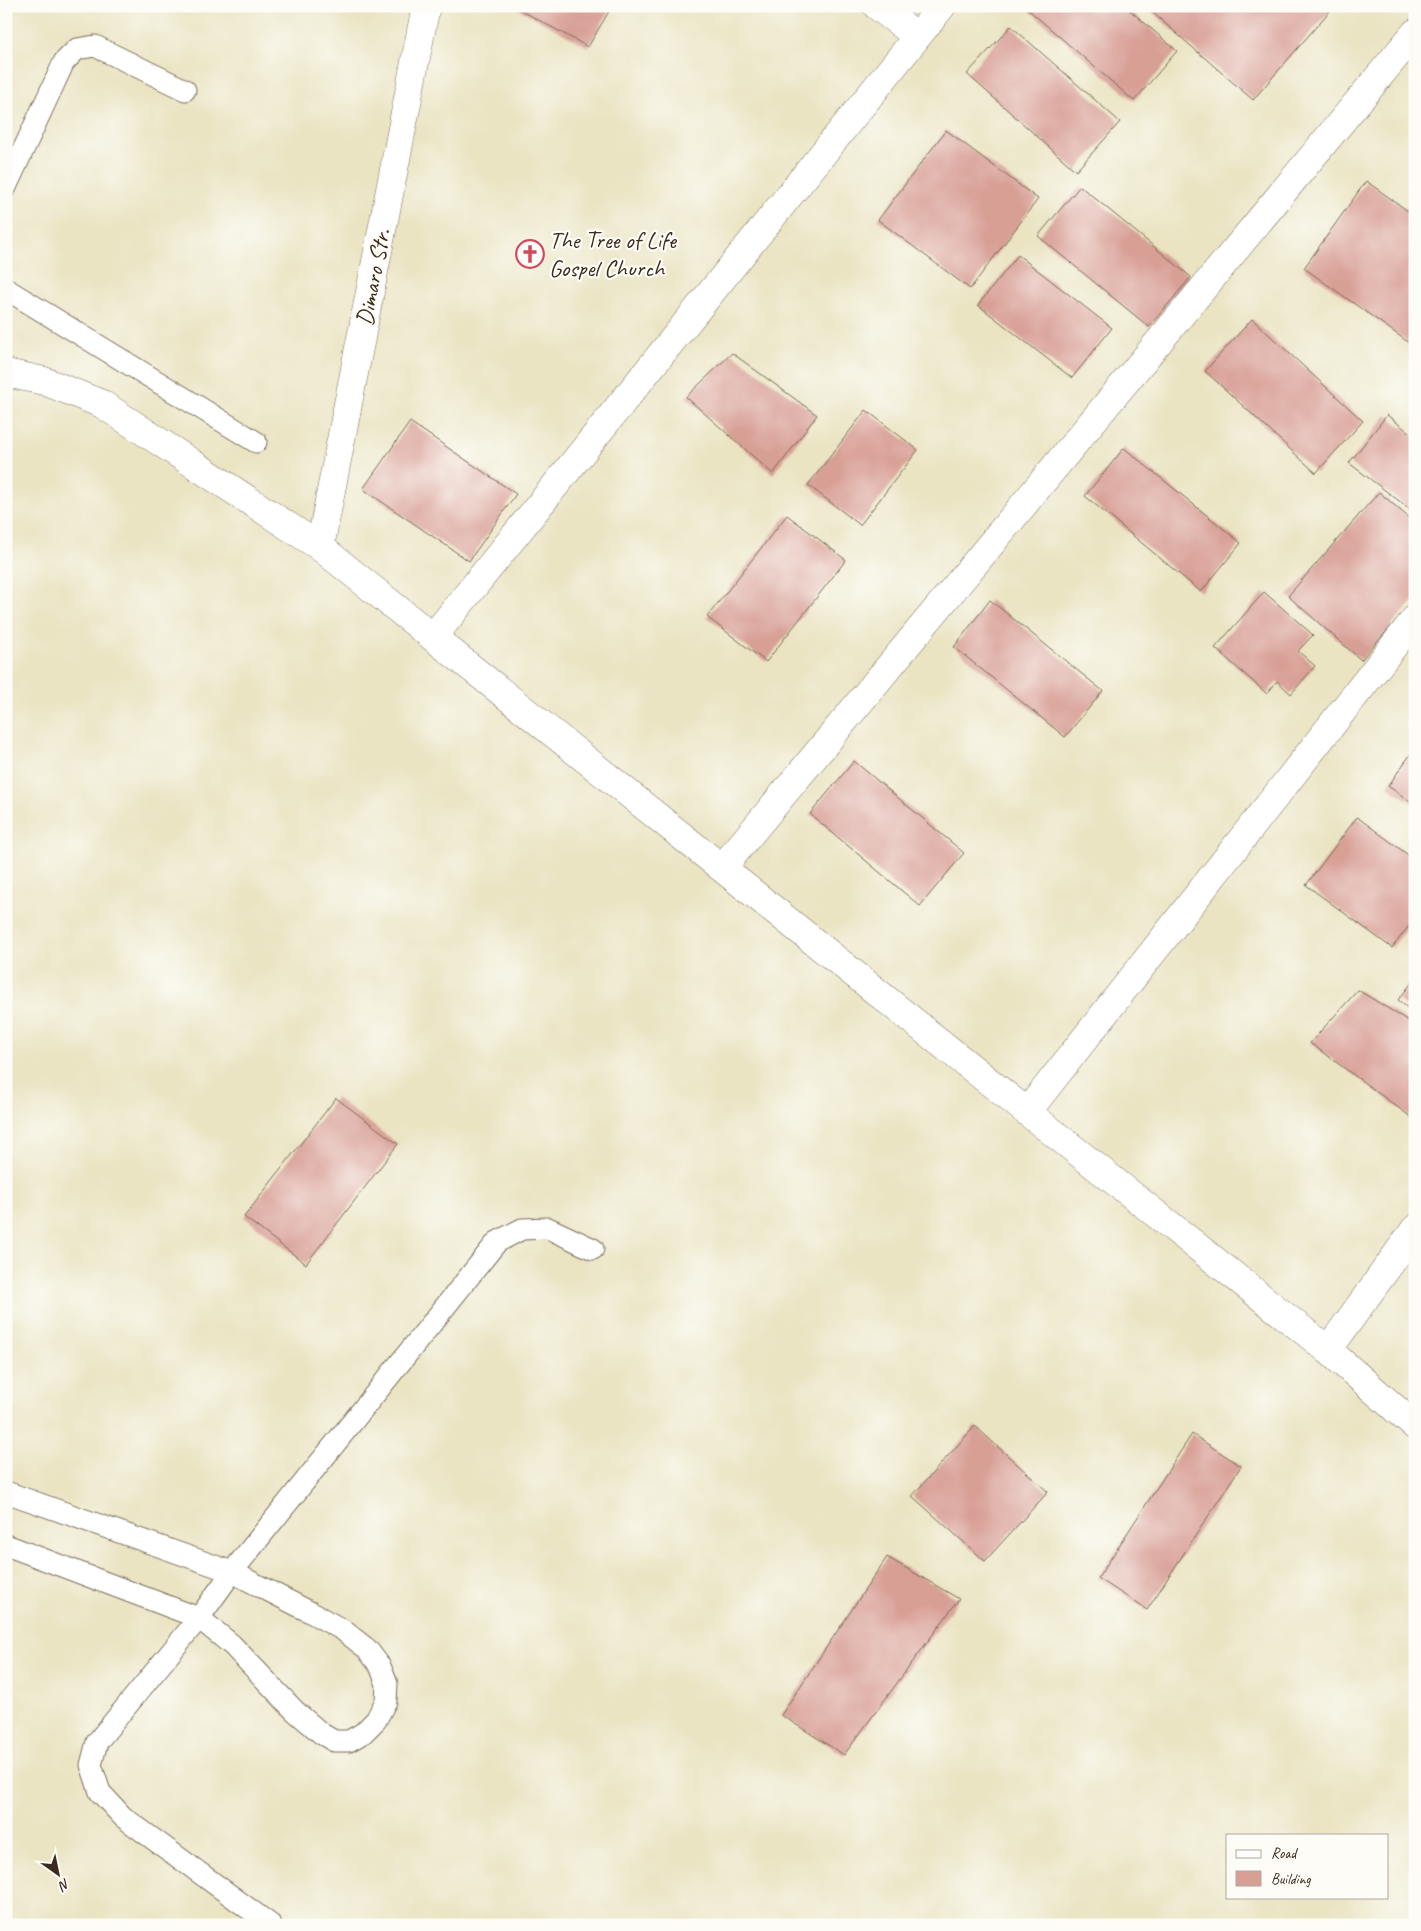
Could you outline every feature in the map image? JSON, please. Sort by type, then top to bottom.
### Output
[{"type":"street","name":"Dimaro Str.","points":[[320,548],[426,6]]},
{"type":"street","points":[[877,6],[918,36]]},
{"type":"street","points":[[433,637],[942,6]]},
{"type":"street","points":[[722,868],[1415,34]]},
{"type":"street","points":[[6,373],[44,381],[102,404],[320,548],[1328,1350],[1415,1426]]},
{"type":"street","points":[[1027,1112],[1415,619]]},
{"type":"street","points":[[1328,1350],[1415,1229]]},
{"type":"lane","points":[[6,187],[64,62],[77,49],[95,46],[185,90]]},
{"type":"lane","points":[[6,289],[256,442]]},
{"type":"lane","points":[[271,1925],[123,1817],[100,1792],[91,1765],[97,1742],[199,1618],[232,1572],[498,1242],[522,1229],[548,1228],[593,1249]]},
{"type":"lane","points":[[6,1492],[232,1572],[343,1630],[367,1649],[380,1666],[387,1684],[386,1701],[376,1720],[363,1733],[349,1741],[334,1741],[322,1734],[295,1711],[232,1645],[199,1618],[6,1545]]},
{"type":"building","points":[[513,6],[612,6],[588,47]]},
{"type":"building","points":[[1024,6],[1125,6],[1177,51],[1134,101]]},
{"type":"building","points":[[1145,6],[1334,6],[1253,100]]},
{"type":"building","points":[[1011,26],[1120,122],[1076,171],[967,74]]},
{"type":"building","points":[[946,130],[1038,199],[970,289],[878,220]]},
{"type":"building","points":[[1366,181],[1415,216],[1415,332],[1408,342],[1304,268]]},
{"type":"building","points":[[1080,186],[1191,277],[1149,327],[1038,236]]},
{"type":"building","points":[[1018,255],[1112,328],[1072,378],[978,305]]},
{"type":"building","points":[[1252,319],[1363,421],[1316,473],[1205,371]]},
{"type":"building","points":[[732,353],[817,415],[773,474],[686,397]]},
{"type":"building","points":[[866,410],[918,450],[860,525],[808,485]]},
{"type":"building","points":[[1387,415],[1415,437],[1415,513],[1349,463]]},
{"type":"building","points":[[410,422],[516,494],[469,561],[363,489]]},
{"type":"building","points":[[1124,448],[1241,543],[1201,592],[1085,496]]},
{"type":"building","points":[[1379,492],[1415,523],[1415,599],[1361,660],[1288,596]]},
{"type":"building","points":[[787,515],[846,560],[766,662],[707,617]]},
{"type":"building","points":[[1264,592],[1313,635],[1298,651],[1315,666],[1291,694],[1277,681],[1267,694],[1215,648]]},
{"type":"building","points":[[990,600],[1103,691],[1065,737],[954,647]]},
{"type":"building","points":[[1415,748],[1415,805],[1388,786]]},
{"type":"building","points":[[854,761],[964,853],[920,906],[810,814]]},
{"type":"building","points":[[1357,817],[1415,860],[1415,918],[1392,948],[1306,885]]},
{"type":"building","points":[[1415,979],[1415,1014],[1398,1000]]},
{"type":"building","points":[[1358,990],[1415,1025],[1415,1120],[1310,1043]]},
{"type":"building","points":[[336,1098],[398,1144],[306,1264],[244,1217]]},
{"type":"building","points":[[975,1426],[1048,1492],[985,1561],[912,1496]]},
{"type":"building","points":[[1192,1434],[1241,1466],[1147,1610],[1098,1578]]},
{"type":"building","points":[[887,1557],[959,1599],[844,1755],[781,1715]]},
{"type":"place","name":"The Tree of Life Gospel Church","points":[[530,254]]}]
